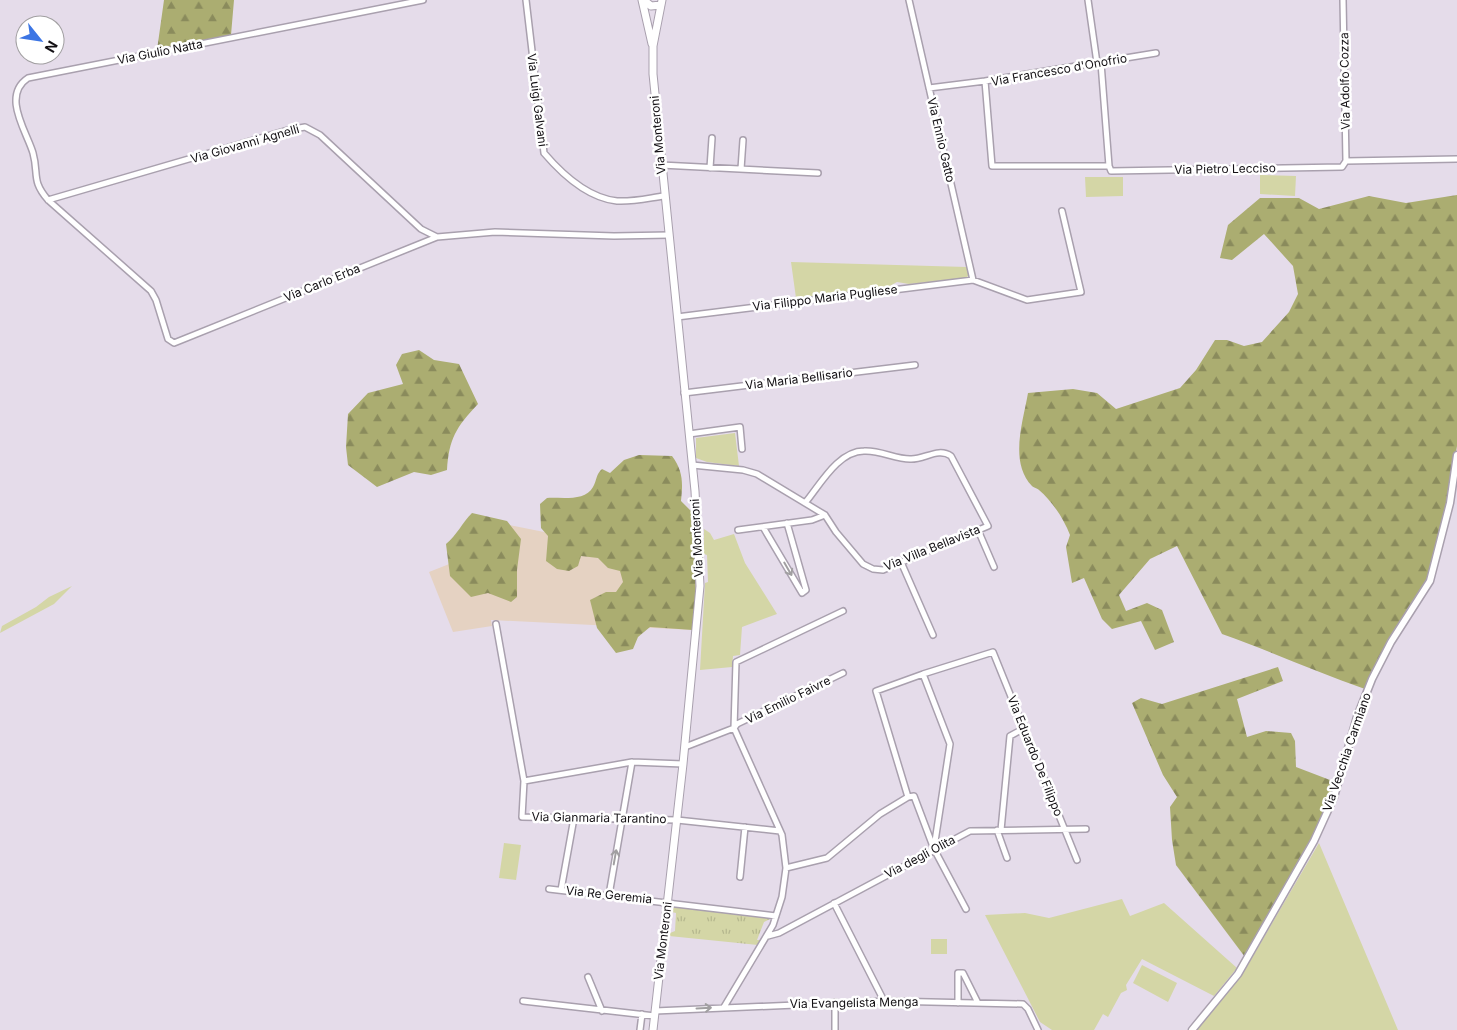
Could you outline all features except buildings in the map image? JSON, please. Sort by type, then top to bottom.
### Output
[{"type":"main road","name":"Via Monteroni","points":[[643,0],[651,6],[660,2]]},
{"type":"main road","name":"Via Monteroni","points":[[643,0],[653,46]]},
{"type":"main road","name":"Via Monteroni","points":[[653,1030],[685,748],[700,586],[692,465],[653,74],[653,46],[660,2]]},
{"type":"street","points":[[387,0],[388,7]]},
{"type":"street","name":"Via Giulio Natta","points":[[48,200],[39,190],[36,181],[33,151],[18,116],[16,104],[19,88],[22,82],[28,78],[423,0]]},
{"type":"street","name":"Via Luigi Galvani","points":[[526,0],[544,152],[581,187],[600,197],[619,201],[664,196]]},
{"type":"street","name":"Via Ennio Gatto","points":[[909,0],[973,280]]},
{"type":"street","points":[[1088,0],[1099,63],[1109,166]]},
{"type":"street","name":"Via Adolfo Cozza","points":[[1344,0],[1346,161]]},
{"type":"street","name":"Via Francesco d'Onofrio","points":[[992,166],[985,81],[1156,53]]},
{"type":"street","points":[[929,88],[985,81]]},
{"type":"street","name":"Via Giovanni Agnelli","points":[[48,200],[288,130],[305,127],[320,135],[421,229],[437,237]]},
{"type":"street","points":[[710,168],[712,138]]},
{"type":"street","points":[[741,169],[743,140]]},
{"type":"street","name":"Via Pietro Lecciso","points":[[992,166],[1109,166],[1111,170],[1342,167],[1346,161],[1457,159]]},
{"type":"street","points":[[661,165],[818,173]]},
{"type":"street","name":"Via Carlo Erba","points":[[48,200],[150,291],[156,300],[168,339],[174,343],[437,237],[495,232],[614,236],[669,235]]},
{"type":"street","points":[[973,280],[1027,300],[1081,292],[1062,211]]},
{"type":"street","name":"Via Filippo Maria Pugliese","points":[[677,317],[973,280]]},
{"type":"street","name":"Via Maria Bellisario","points":[[684,393],[914,365]]},
{"type":"street","points":[[689,434],[740,427],[742,449]]},
{"type":"street","name":"Via Villa Bellavista","points":[[692,465],[743,470],[758,474],[805,503],[826,515],[836,532],[863,564],[873,569],[884,570],[988,526],[951,456],[940,452],[912,459],[865,451],[855,452],[845,457],[805,503]]},
{"type":"street","name":"Via Vecchia Carmiano","points":[[1192,1030],[1238,974],[1314,841],[1334,797],[1357,717],[1372,679],[1391,642],[1430,581],[1450,502],[1457,455]]},
{"type":"street","points":[[738,530],[812,520],[826,515]]},
{"type":"street","points":[[764,527],[802,593],[806,590],[787,523]]},
{"type":"street","points":[[978,530],[994,567]]},
{"type":"street","points":[[901,562],[933,635]]},
{"type":"street","points":[[724,1007],[768,936],[782,897],[786,868],[780,831],[734,728],[736,662],[843,611]]},
{"type":"street","points":[[496,624],[524,781],[632,762],[683,764]]},
{"type":"street","name":"Via Eduardo De Filippo","points":[[923,674],[993,652],[1077,860]]},
{"type":"street","name":"Via Emilio Faivre","points":[[685,748],[734,728],[737,724],[843,673]]},
{"type":"street","points":[[908,797],[876,691],[923,674],[950,744],[934,848]]},
{"type":"street","points":[[1007,858],[999,830],[1010,736],[1023,729]]},
{"type":"street","points":[[609,895],[632,762]]},
{"type":"street","name":"Via Gianmaria Tarantino","points":[[524,781],[522,816],[677,820],[780,831]]},
{"type":"street","points":[[786,868],[827,858],[880,814],[908,797],[914,796],[934,848],[966,909]]},
{"type":"street","points":[[561,890],[574,818]]},
{"type":"street","points":[[740,877],[745,827]]},
{"type":"street","name":"Via degli Olita","points":[[768,936],[779,933],[934,848],[970,831],[1086,828]]},
{"type":"street","name":"Via Re Geremia","points":[[549,889],[776,916]]},
{"type":"street","points":[[834,903],[884,1001]]},
{"type":"street","points":[[958,1003],[958,973],[963,973],[978,1003]]},
{"type":"street","points":[[588,977],[602,1011]]},
{"type":"street","name":"Via Evangelista Menga","points":[[523,1001],[642,1014],[724,1007],[835,1002],[884,1001],[1023,1004],[1028,1009],[1038,1030]]},
{"type":"street","points":[[835,1002],[835,1030]]},
{"type":"street","points":[[640,1030],[642,1014]]},
{"type":"shaded area","points":[[490,521],[549,533],[666,544],[696,593],[693,630],[491,620],[492,626],[453,632],[429,572],[477,553]]},
{"type":"green space","points":[[164,0],[234,0],[231,35],[157,50]]},
{"type":"green space","points":[[1260,175],[1296,176],[1295,196],[1260,194]]},
{"type":"green space","points":[[1085,177],[1123,177],[1123,196],[1086,197]]},
{"type":"green space","points":[[1457,195],[1457,446],[1447,505],[1428,580],[1390,640],[1365,689],[1222,634],[1177,546],[1150,559],[1119,595],[1126,611],[1147,603],[1162,610],[1174,642],[1155,650],[1141,621],[1112,629],[1102,619],[1084,578],[1072,583],[1066,547],[1070,535],[1057,511],[1039,490],[1032,486],[1025,476],[1021,465],[1019,441],[1028,393],[1073,389],[1097,393],[1116,409],[1180,388],[1196,370],[1215,340],[1227,340],[1244,346],[1262,342],[1289,312],[1298,294],[1293,266],[1264,234],[1232,260],[1220,258],[1228,225],[1260,198],[1299,198],[1319,209],[1369,196],[1406,203]]},
{"type":"green space","points":[[791,262],[967,267],[969,275],[966,278],[909,284],[897,282],[888,287],[796,298]]},
{"type":"green space","points":[[419,350],[434,360],[459,364],[478,404],[455,434],[447,470],[431,475],[414,472],[377,487],[348,465],[346,447],[348,414],[368,393],[403,384],[396,365],[402,354]]},
{"type":"green space","points":[[735,433],[739,466],[707,462],[696,458],[696,438]]},
{"type":"green space","points":[[639,455],[672,456],[680,472],[682,482],[681,501],[691,511],[696,593],[693,630],[650,627],[638,637],[633,649],[616,653],[597,628],[590,600],[606,592],[616,592],[623,582],[620,571],[608,568],[598,558],[581,556],[578,566],[569,571],[557,569],[546,561],[548,536],[541,528],[540,504],[547,498],[572,498],[584,495],[593,487],[602,469],[610,473],[624,460]]},
{"type":"green space","points":[[472,513],[507,521],[521,539],[517,570],[517,597],[511,602],[488,593],[471,597],[450,576],[446,544]]},
{"type":"green space","points":[[704,529],[710,533],[714,540],[734,534],[745,563],[777,614],[742,627],[740,655],[733,656],[732,667],[700,670],[705,583],[708,582],[707,555],[704,554]]},
{"type":"green space","points":[[72,586],[54,604],[0,633],[2,626],[36,607],[49,597]]},
{"type":"green space","points":[[1278,667],[1283,681],[1237,699],[1247,737],[1266,731],[1291,733],[1295,741],[1296,767],[1330,780],[1332,796],[1313,840],[1245,957],[1176,865],[1170,807],[1177,797],[1163,775],[1132,703],[1141,698],[1162,704]]},
{"type":"green space","points":[[504,843],[521,845],[516,880],[499,878]]},
{"type":"green space","points":[[1319,843],[1398,1030],[1196,1030],[1243,973]]},
{"type":"green space","points":[[1122,899],[1130,916],[1164,903],[1237,968],[1214,996],[1142,959],[1126,985],[1127,990],[1121,993],[1108,1017],[1103,1014],[1094,1030],[1052,1030],[1040,1022],[985,915],[1025,913],[1049,918]]},
{"type":"green space","points":[[674,907],[770,919],[764,922],[757,940],[761,940],[758,945],[669,936],[670,933],[675,931],[676,913],[672,912]]},
{"type":"green space","points":[[931,939],[947,939],[947,954],[931,954]]},
{"type":"green space","points":[[1142,965],[1177,983],[1168,1002],[1133,983]]}]
